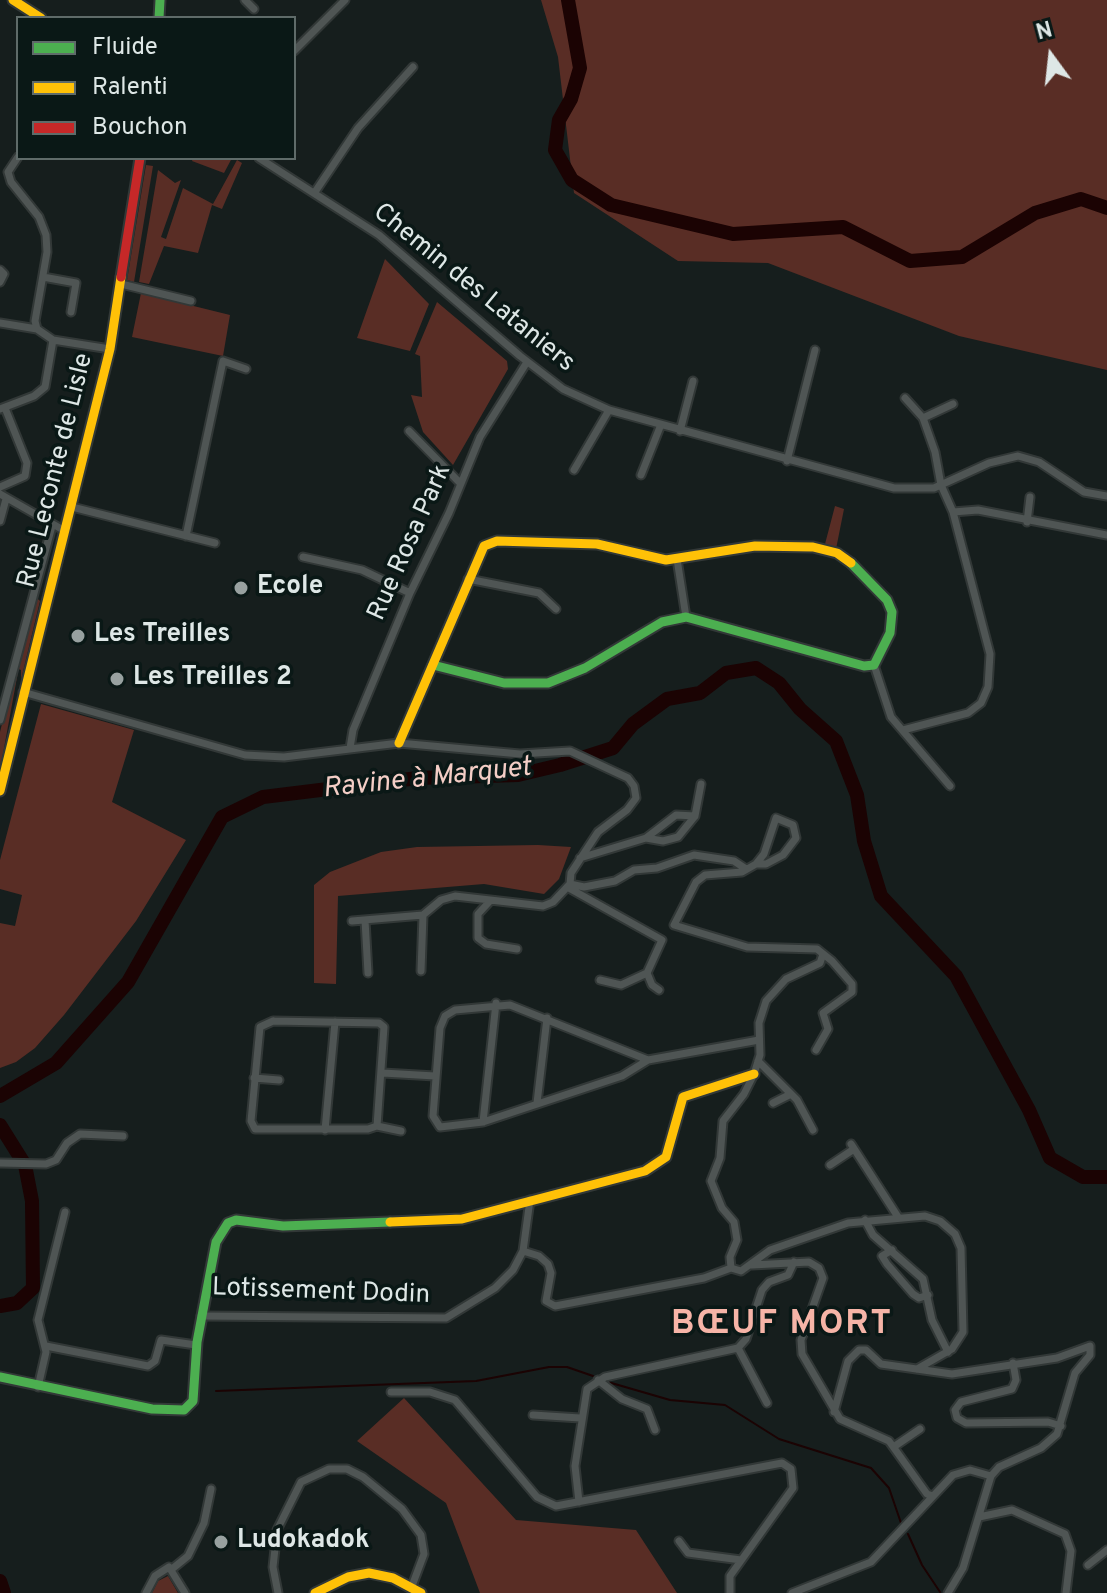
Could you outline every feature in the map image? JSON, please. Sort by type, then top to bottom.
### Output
[{"type":"street","points":[[13,0],[38,16]]},
{"type":"street","points":[[245,0],[254,9]]},
{"type":"street","points":[[296,49],[345,0]]},
{"type":"street","points":[[315,192],[358,128],[413,67]]},
{"type":"street","name":"Rue Leconte de Lisle","points":[[0,791],[110,349],[140,160]]},
{"type":"street","name":"Chemin des Lataniers","points":[[262,160],[379,235],[527,362],[563,389],[609,410],[660,427],[894,488],[925,489],[941,485],[989,463],[1018,456],[1039,462],[1084,492],[1107,496]]},
{"type":"street","points":[[4,173],[39,217],[46,235],[35,321],[37,329]]},
{"type":"street","points":[[0,270],[4,274],[0,282]]},
{"type":"street","points":[[43,277],[76,283],[71,312]]},
{"type":"street","points":[[121,284],[191,301]]},
{"type":"street","points":[[0,324],[37,329],[53,340],[110,349]]},
{"type":"street","points":[[0,487],[25,476],[27,463],[2,408],[34,396],[45,387],[53,340]]},
{"type":"street","points":[[787,461],[815,350]]},
{"type":"street","points":[[186,536],[223,361],[246,369]]},
{"type":"street","name":"Rue Rosa Park","points":[[350,748],[353,730],[410,593],[480,437],[527,362]]},
{"type":"street","points":[[680,431],[693,381]]},
{"type":"street","points":[[903,730],[968,713],[981,703],[988,687],[990,654],[953,512],[941,485],[935,452],[923,418],[905,398]]},
{"type":"street","points":[[923,418],[953,404]]},
{"type":"street","points":[[574,470],[609,410]]},
{"type":"street","points":[[641,475],[660,427]]},
{"type":"street","points":[[409,431],[460,483]]},
{"type":"street","points":[[0,521],[3,497],[65,531]]},
{"type":"street","points":[[1027,522],[1030,497]]},
{"type":"street","points":[[72,507],[215,543]]},
{"type":"street","points":[[953,512],[978,510],[1027,522],[1107,535]]},
{"type":"street","points":[[0,720],[52,526]]},
{"type":"street","points":[[399,743],[484,546],[497,541],[597,544],[653,558],[677,559],[784,544],[813,547],[849,560],[887,600],[892,612],[890,633],[874,665],[891,717],[950,786]]},
{"type":"street","points":[[303,557],[362,570],[410,593]]},
{"type":"street","points":[[677,559],[686,617]]},
{"type":"street","points":[[468,579],[539,593],[556,609]]},
{"type":"street","points":[[433,665],[504,683],[548,683],[585,668],[662,622],[686,617],[864,666],[874,665]]},
{"type":"street","points":[[23,692],[245,755],[284,757],[399,743],[520,754],[570,751],[628,778],[634,786],[636,798],[627,810],[598,832],[569,876],[568,885],[553,902],[543,906],[447,897],[423,915],[352,921]]},
{"type":"street","points":[[646,838],[671,840],[695,816],[701,784]]},
{"type":"street","points":[[580,858],[646,838],[676,815],[695,816]]},
{"type":"street","points":[[756,864],[766,864],[783,855],[796,838],[793,825],[776,818],[764,854],[756,864],[746,869],[705,875],[696,882],[674,925],[747,947],[817,949],[822,957],[832,961],[853,988],[850,995],[823,1013],[828,1029],[816,1050]]},
{"type":"street","points":[[568,885],[584,887],[615,881],[628,872],[662,867],[694,855],[734,861],[746,869]]},
{"type":"street","points":[[568,885],[660,936],[661,946],[647,973],[621,985],[600,980]]},
{"type":"street","points":[[492,899],[480,909],[478,938],[486,944],[517,949]]},
{"type":"street","points":[[421,971],[423,915]]},
{"type":"street","points":[[365,920],[368,973]]},
{"type":"street","points":[[731,1268],[730,1257],[737,1240],[734,1222],[722,1208],[711,1181],[720,1158],[723,1121],[744,1094],[754,1074],[758,1061],[759,1023],[766,1001],[786,979],[820,963],[822,957]]},
{"type":"street","points":[[647,973],[659,990]]},
{"type":"street","points":[[648,1060],[547,1018],[496,1003],[455,1010],[445,1016],[440,1028],[433,1116],[436,1124],[454,1127],[483,1122],[622,1076],[648,1060],[759,1040]]},
{"type":"street","points":[[483,1122],[496,1003]]},
{"type":"street","points":[[537,1103],[547,1018]]},
{"type":"street","points":[[325,1130],[335,1022]]},
{"type":"street","points":[[377,1126],[384,1027],[379,1023],[264,1024],[254,1078],[251,1121],[255,1129],[374,1129],[377,1126],[401,1131]]},
{"type":"street","points":[[758,1061],[791,1094],[813,1130]]},
{"type":"street","points":[[383,1073],[435,1076]]},
{"type":"street","name":"Lotissement Dodin","points":[[530,1200],[523,1251],[513,1270],[495,1288],[455,1313],[436,1320],[201,1316],[216,1242],[228,1223],[236,1220],[283,1226],[462,1219],[530,1200],[657,1165],[669,1150],[679,1101],[683,1097],[754,1074]]},
{"type":"street","points":[[254,1078],[279,1080]]},
{"type":"street","points":[[773,1103],[791,1094]]},
{"type":"street","points":[[0,1163],[46,1164],[56,1160],[67,1143],[80,1134],[123,1136]]},
{"type":"street","points":[[830,1165],[852,1146],[898,1217]]},
{"type":"street","points":[[38,1387],[46,1346],[38,1320],[65,1212]]},
{"type":"street","points":[[523,1251],[539,1256],[548,1264],[551,1273],[546,1301],[555,1306],[704,1278],[731,1268],[741,1271],[762,1254],[780,1245],[865,1220],[925,1216],[940,1221],[958,1240],[962,1257],[963,1332],[948,1352],[928,1359],[917,1369]]},
{"type":"street","points":[[865,1220],[873,1235],[923,1279],[932,1320],[948,1352]]},
{"type":"street","points":[[892,1250],[882,1256],[887,1264],[913,1294],[919,1298],[928,1295]]},
{"type":"street","points":[[579,1502],[575,1466],[580,1418],[587,1389],[598,1380],[738,1348],[746,1339],[762,1290],[769,1282],[788,1275],[794,1262]]},
{"type":"street","points":[[752,1265],[815,1264],[822,1273],[800,1347],[834,1412],[848,1424],[895,1446],[927,1494],[933,1496]]},
{"type":"street","points":[[0,1377],[152,1409],[184,1410],[193,1401],[201,1316]]},
{"type":"street","points":[[46,1346],[148,1366],[155,1361],[161,1340],[196,1345]]},
{"type":"street","points":[[834,1412],[848,1361],[855,1352],[866,1350],[881,1364],[952,1374],[1057,1358],[1090,1346],[1090,1355],[1075,1373],[1061,1426],[1041,1448],[999,1467],[991,1476],[983,1493],[963,1568],[948,1593]]},
{"type":"street","points":[[738,1348],[767,1403]]},
{"type":"street","points":[[1013,1363],[1016,1380],[1012,1389],[961,1402],[955,1410],[957,1418],[966,1423],[1048,1422],[1061,1426]]},
{"type":"street","points":[[598,1380],[622,1399],[647,1409],[655,1430]]},
{"type":"street","points":[[391,1392],[430,1392],[455,1400],[537,1497],[556,1506],[782,1463],[791,1469],[793,1488],[727,1582],[730,1593]]},
{"type":"street","points":[[533,1415],[580,1418]]},
{"type":"street","points":[[895,1446],[920,1429]]},
{"type":"street","points":[[278,1593],[273,1567],[277,1530],[301,1482],[329,1469],[347,1469],[363,1477],[402,1509],[421,1535],[424,1554],[412,1586]]},
{"type":"street","points":[[792,1593],[866,1566],[882,1554],[953,1475],[970,1470],[991,1476]]},
{"type":"street","points":[[970,1470],[980,1481],[983,1493]]},
{"type":"street","points":[[146,1593],[155,1576],[172,1569],[188,1556],[204,1523],[211,1489]]},
{"type":"street","points":[[979,1517],[1012,1510],[1065,1534],[1071,1551],[1066,1593]]},
{"type":"street","points":[[679,1541],[688,1553],[741,1560]]},
{"type":"street","points":[[1088,1565],[1107,1550]]},
{"type":"street","points":[[172,1569],[185,1593]]},
{"type":"street","points":[[315,1593],[348,1577],[369,1573],[412,1586],[421,1593]]},
{"type":"shaded area","points":[[541,0],[1107,0],[1107,370],[959,336],[768,263],[678,261],[574,193],[558,57]]},
{"type":"shaded area","points":[[192,160],[231,160],[224,173]]},
{"type":"shaded area","points":[[237,160],[242,163],[222,209],[212,205],[198,253],[164,246],[149,284],[139,282],[158,170],[175,183],[181,180],[161,237],[166,239],[183,188],[213,204]]},
{"type":"shaded area","points":[[146,165],[153,166],[134,282],[127,280]]},
{"type":"shaded area","points":[[385,259],[429,304],[410,351],[357,338]]},
{"type":"shaded area","points":[[141,293],[230,315],[223,356],[132,337]]},
{"type":"shaded area","points":[[437,302],[507,361],[508,369],[453,465],[423,432],[411,395],[422,397],[420,356],[415,354]]},
{"type":"shaded area","points":[[835,506],[844,509],[836,549],[825,544]]},
{"type":"shaded area","points":[[41,573],[37,598],[40,601],[21,680],[21,670],[16,668]]},
{"type":"shaded area","points":[[15,671],[18,672],[0,770],[0,732]]},
{"type":"shaded area","points":[[41,704],[134,730],[112,802],[186,840],[136,921],[64,1015],[35,1048],[16,1062],[0,1068],[0,923],[15,926],[22,895],[0,889],[0,860]]},
{"type":"shaded area","points":[[417,847],[571,847],[559,879],[544,894],[484,884],[338,896],[336,984],[314,983],[314,885],[330,872],[381,852]]},
{"type":"shaded area","points":[[404,1398],[516,1520],[636,1530],[677,1593],[480,1593],[446,1503],[357,1441]]},
{"type":"shaded area","points":[[168,1576],[178,1593],[152,1593],[158,1581]]},
{"type":"waterway","points":[[568,0],[580,68],[571,99],[559,120],[555,150],[572,180],[611,205],[733,234],[843,227],[910,261],[962,257],[1035,213],[1081,199],[1107,208]]},
{"type":"waterway","name":"Ravine à Marquet","points":[[0,1096],[56,1063],[128,982],[222,817],[263,797],[418,778],[518,775],[560,765],[613,748],[633,724],[667,699],[700,693],[726,673],[756,668],[779,683],[800,709],[836,741],[857,795],[864,841],[881,896],[956,976],[1029,1110],[1050,1158],[1083,1177],[1107,1177]]},
{"type":"waterway","points":[[0,1125],[25,1165],[32,1201],[33,1288],[17,1303],[0,1306]]},
{"type":"waterway","points":[[216,1391],[476,1381],[549,1367],[567,1367],[593,1376]]},
{"type":"waterway","points":[[608,1382],[670,1400],[725,1405],[779,1439],[871,1468],[889,1488],[901,1523]]},
{"type":"waterway","points":[[908,1534],[922,1565],[940,1592]]},
{"type":"waterway","points":[[0,1581],[4,1593]]},
{"type":"traffic: fast","points":[[159,16],[160,0]]},
{"type":"traffic: fast","points":[[433,665],[504,683],[548,683],[585,668],[662,622],[686,617],[864,666],[874,665],[890,633],[892,612],[887,600],[851,563]]},
{"type":"traffic: fast","points":[[0,1377],[152,1409],[184,1410],[193,1401],[197,1342],[216,1242],[228,1223],[236,1220],[283,1226],[390,1222]]},
{"type":"traffic: slow","points":[[13,0],[38,16]]},
{"type":"traffic: slow","points":[[0,791],[110,349],[121,277]]},
{"type":"traffic: slow","points":[[399,743],[484,546],[497,541],[597,544],[666,560],[755,546],[813,547],[837,553],[851,563]]},
{"type":"traffic: slow","points":[[390,1222],[462,1219],[645,1171],[666,1157],[683,1097],[754,1074]]},
{"type":"traffic: slow","points":[[315,1593],[348,1577],[369,1573],[393,1578],[421,1593]]},
{"type":"traffic: jam","points":[[121,277],[140,160]]},
{"type":"place","name":"Ecole","points":[[241,588]]},
{"type":"place","name":"Les Treilles","points":[[78,636]]},
{"type":"place","name":"Les Treilles 2","points":[[117,679]]},
{"type":"place","name":"Ludokadok","points":[[221,1542]]},
{"type":"district","name":"BŒUF MORT","points":[[782,1326]]}]
